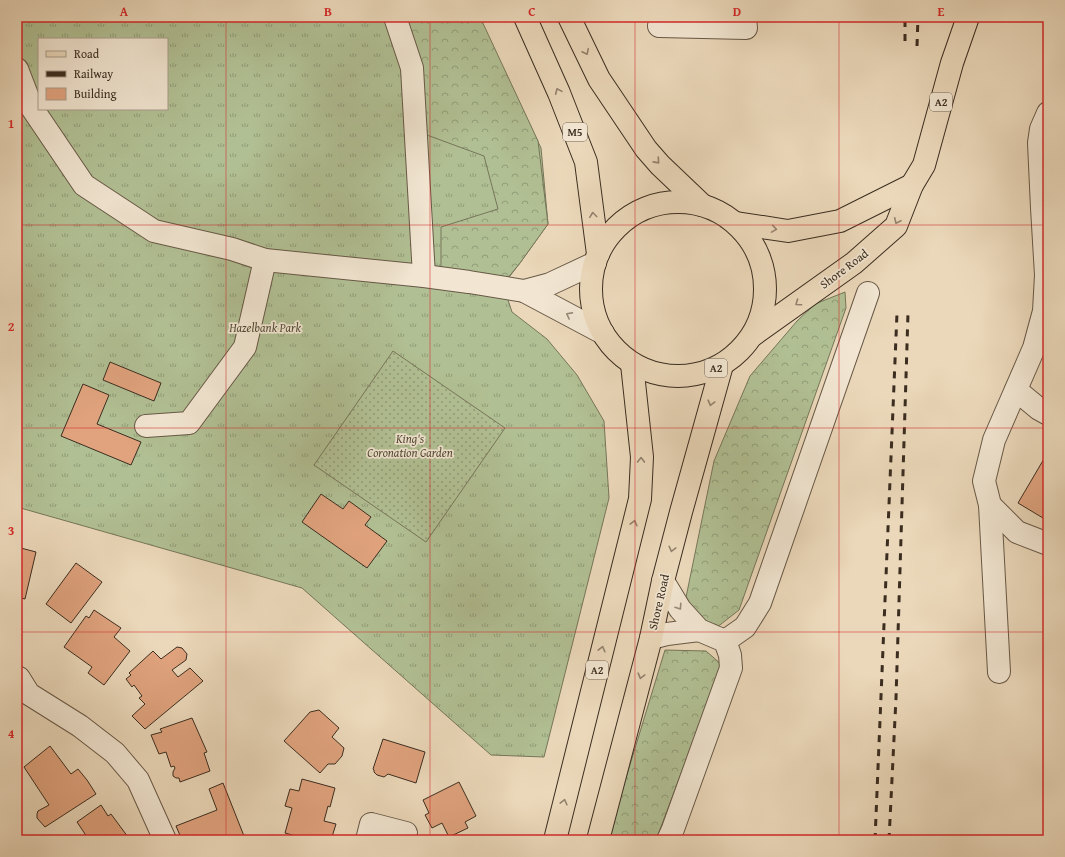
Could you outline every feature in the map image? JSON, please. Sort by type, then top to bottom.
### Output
[{"type":"main road","name":"M5","points":[[524,17],[559,93],[586,162],[596,258]]},
{"type":"main road","points":[[570,17],[599,78],[646,149],[660,165],[702,205]]},
{"type":"main road","name":"Shore Road","points":[[754,335],[854,263],[896,226],[912,185],[924,164],[952,63],[968,17]]},
{"type":"main road","name":"A2","points":[[736,223],[788,231],[840,221],[912,185]]},
{"type":"main road","name":"A2","points":[[677,201],[702,205],[720,212],[736,223],[752,241],[762,264],[766,287],[763,312],[754,335],[740,352],[722,365],[700,374],[676,377],[653,373],[632,364],[610,344],[595,319],[590,291],[592,272],[596,258],[611,233],[629,216],[652,205],[677,201]]},
{"type":"main road","name":"A2","points":[[555,840],[640,499],[642,457],[632,364]]},
{"type":"main road","name":"Shore Road","points":[[598,840],[651,638],[663,581],[681,512],[722,365]]},
{"type":"street","points":[[395,17],[412,68],[424,276]]},
{"type":"street","points":[[660,26],[746,28],[745,17]]},
{"type":"street","points":[[17,68],[32,108],[84,185],[154,231],[232,249],[264,260],[424,276],[524,291],[604,333]]},
{"type":"street","points":[[999,672],[990,505],[984,481],[994,440],[1034,348],[1044,311],[1046,275],[1045,205],[1039,143],[1041,129],[1048,113]]},
{"type":"street","points":[[524,291],[550,284],[596,258]]},
{"type":"street","points":[[146,426],[189,424],[245,347],[264,260]]},
{"type":"street","points":[[725,641],[745,627],[760,603],[868,293]]},
{"type":"street","points":[[1016,390],[1039,409],[1048,414]]},
{"type":"street","points":[[990,505],[1017,532],[1048,544]]},
{"type":"street","points":[[663,581],[680,609],[699,630],[725,641],[730,655],[731,668],[676,822],[668,840]]},
{"type":"street","points":[[651,638],[667,634],[699,630]]},
{"type":"street","points":[[22,693],[80,726],[115,753],[138,780],[165,840]]},
{"type":"street","points":[[366,840],[371,824],[406,833]]},
{"type":"green space","name":"Hazelbank Park","points":[[17,17],[478,17],[541,148],[548,224],[503,285],[512,312],[547,339],[577,375],[604,421],[609,498],[544,757],[491,755],[302,588],[17,507]]},
{"type":"green space","points":[[395,17],[480,17],[538,141],[548,224],[502,285],[441,268],[441,227],[498,209],[484,156],[416,131]]},
{"type":"green space","points":[[845,292],[846,308],[739,610],[716,628],[684,607],[714,461],[750,376],[797,321],[815,304]]},
{"type":"green space","name":"King's Coronation Garden","points":[[393,351],[505,428],[426,542],[314,465]]},
{"type":"green space","points":[[665,650],[706,651],[722,665],[656,840],[607,840]]},
{"type":"building","points":[[110,362],[161,383],[154,401],[103,380]]},
{"type":"building","points":[[83,384],[109,395],[97,424],[141,442],[131,465],[61,436]]},
{"type":"building","points":[[1048,452],[1048,521],[1018,503]]},
{"type":"building","points":[[321,494],[343,509],[349,501],[371,517],[365,525],[387,541],[367,568],[302,522]]},
{"type":"building","points":[[17,547],[36,552],[25,599],[17,597]]},
{"type":"building","points":[[76,563],[102,582],[71,623],[46,604]]},
{"type":"building","points":[[94,610],[121,628],[114,637],[130,651],[104,685],[88,673],[92,667],[64,647],[86,616],[89,618]]},
{"type":"building","points":[[177,647],[182,648],[187,654],[186,660],[172,670],[178,677],[190,668],[203,681],[145,729],[132,716],[145,704],[139,698],[142,696],[134,685],[132,687],[126,679],[131,675],[129,673],[153,651],[161,659]]},
{"type":"building","points":[[319,710],[339,728],[332,737],[344,748],[342,756],[335,764],[328,764],[320,773],[284,741],[310,712]]},
{"type":"building","points":[[192,718],[207,752],[204,753],[210,771],[180,782],[179,778],[173,776],[175,768],[174,766],[171,767],[166,752],[159,754],[151,735],[162,732],[160,729]]},
{"type":"building","points":[[383,739],[425,752],[416,783],[388,774],[384,777],[377,775],[374,772],[373,769]]},
{"type":"building","points":[[50,746],[71,774],[78,769],[96,794],[45,827],[37,818],[37,814],[38,811],[49,805],[24,767]]},
{"type":"building","points":[[302,779],[335,788],[330,807],[328,806],[324,821],[336,824],[331,840],[310,840],[285,833],[292,808],[285,806],[290,789],[299,791]]},
{"type":"building","points":[[459,782],[476,816],[465,822],[468,828],[449,837],[442,823],[432,828],[425,815],[429,813],[423,800]]},
{"type":"building","points":[[223,783],[244,836],[233,840],[182,840],[176,826],[217,810],[209,789]]},
{"type":"building","points":[[101,805],[108,816],[111,814],[128,837],[124,840],[89,840],[77,822]]},
{"type":"railway","points":[[905,17],[905,41]]},
{"type":"railway","points":[[917,46],[918,17]]},
{"type":"railway","points":[[875,840],[897,313]]},
{"type":"railway","points":[[889,840],[896,698],[908,313]]}]
